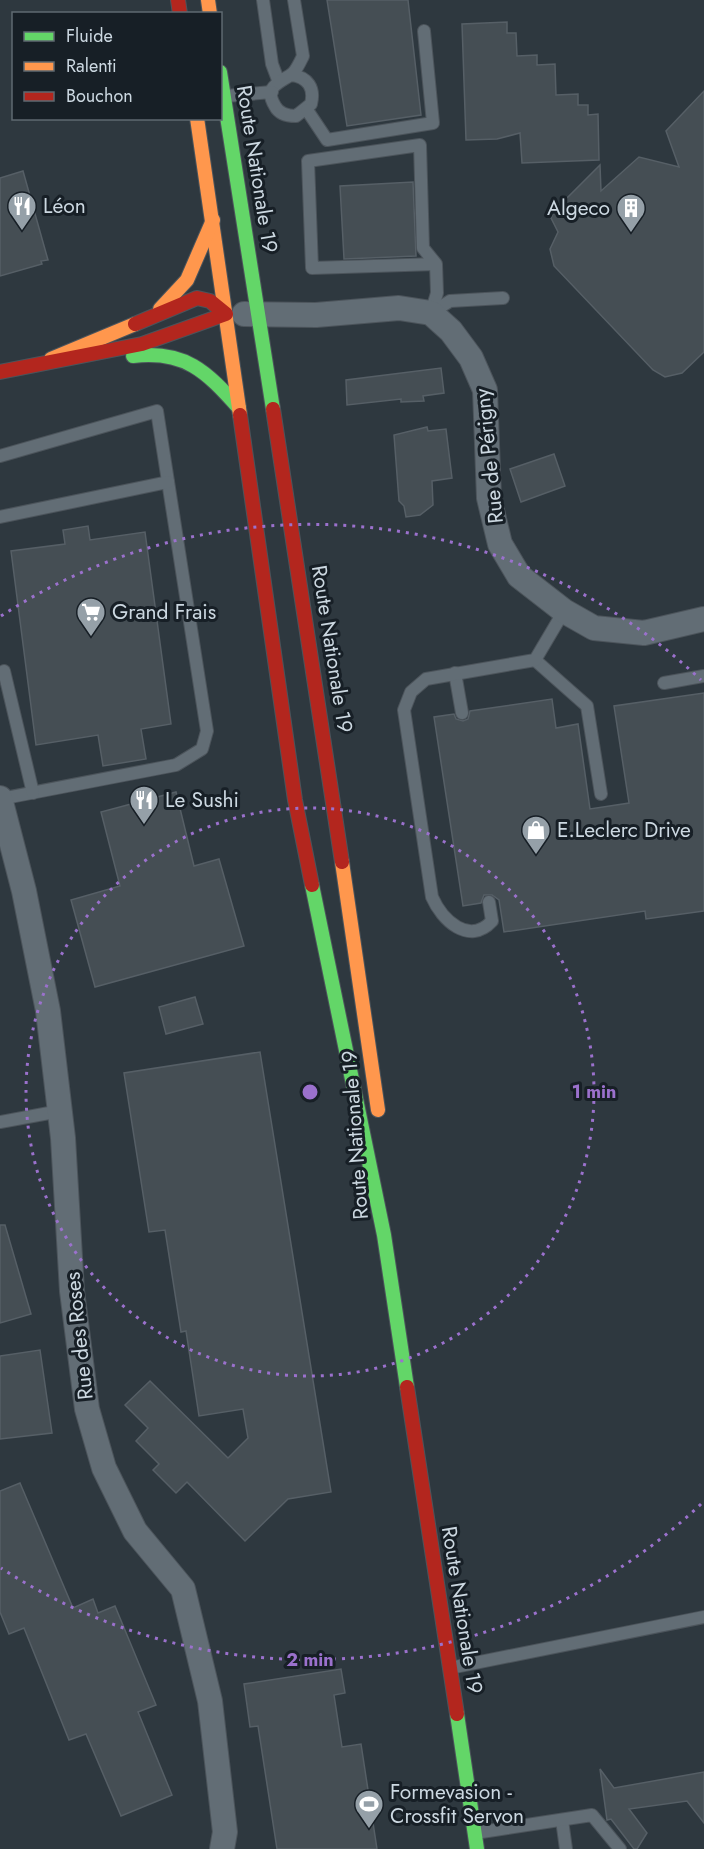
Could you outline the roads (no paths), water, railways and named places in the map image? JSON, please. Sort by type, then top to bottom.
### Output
[{"type":"main road","name":"Route Nationale 19","points":[[222,82],[373,1068],[384,1235]]},
{"type":"main road","name":"Route Nationale 19","points":[[197,120],[295,800],[384,1235],[477,1849]]},
{"type":"main road","points":[[149,317],[171,300],[185,284],[195,268],[213,220]]},
{"type":"main road","points":[[0,372],[51,359],[114,350],[188,330],[226,314],[210,301],[197,298],[51,359]]},
{"type":"main road","points":[[51,359],[91,364],[143,354],[168,354],[195,366],[215,380],[239,408]]},
{"type":"street","points":[[226,314],[316,315],[399,308],[431,313]]},
{"type":"street","name":"Rue de Périgny","points":[[431,313],[451,331],[471,358],[485,390],[489,498],[500,544],[519,576],[564,611],[594,628],[644,633],[704,619]]},
{"type":"street","name":"Rue des Roses","points":[[0,799],[21,880],[48,1011],[60,1112],[72,1291],[87,1409],[104,1468],[135,1531],[183,1588],[210,1701],[225,1833],[222,1849]]},
{"type":"lane","points":[[263,0],[272,64],[278,80]]},
{"type":"lane","points":[[291,75],[303,56],[294,0]]},
{"type":"lane","points":[[307,110],[327,140],[433,123],[424,31]]},
{"type":"lane","points":[[291,75],[298,76],[309,84],[313,97],[307,110],[296,116],[283,114],[274,105],[272,92],[278,80],[291,75]]},
{"type":"lane","points":[[225,96],[272,92]]},
{"type":"lane","points":[[431,313],[437,293],[436,264],[423,248],[420,146],[309,161],[312,268],[436,264]]},
{"type":"lane","points":[[431,313],[450,300],[503,298]]},
{"type":"lane","points":[[0,456],[157,411],[207,731],[202,749],[176,765],[0,799]]},
{"type":"lane","points":[[0,517],[168,482]]},
{"type":"lane","points":[[535,660],[564,611]]},
{"type":"lane","points":[[489,902],[492,921],[486,928],[474,932],[462,931],[437,909],[432,897],[404,710],[411,692],[426,679],[535,660]]},
{"type":"lane","points":[[535,660],[587,706],[601,794]]},
{"type":"lane","points":[[4,671],[33,793]]},
{"type":"lane","points":[[455,673],[462,713]]},
{"type":"lane","points":[[664,683],[704,676]]},
{"type":"lane","points":[[0,1122],[60,1112]]},
{"type":"lane","points":[[449,1668],[704,1617]]},
{"type":"lane","points":[[474,1833],[592,1815],[620,1849]]},
{"type":"lane","points":[[562,1820],[566,1849]]},
{"type":"place","name":"Léon","points":[[22,232]]},
{"type":"place","name":"Algeco","points":[[631,234]]},
{"type":"place","name":"Grand Frais","points":[[91,638]]},
{"type":"place","name":"Le Sushi","points":[[144,826]]},
{"type":"place","name":"E.Leclerc Drive","points":[[536,856]]},
{"type":"place","name":"Formevasion - Crossfit Servon","points":[[369,1830]]}]
